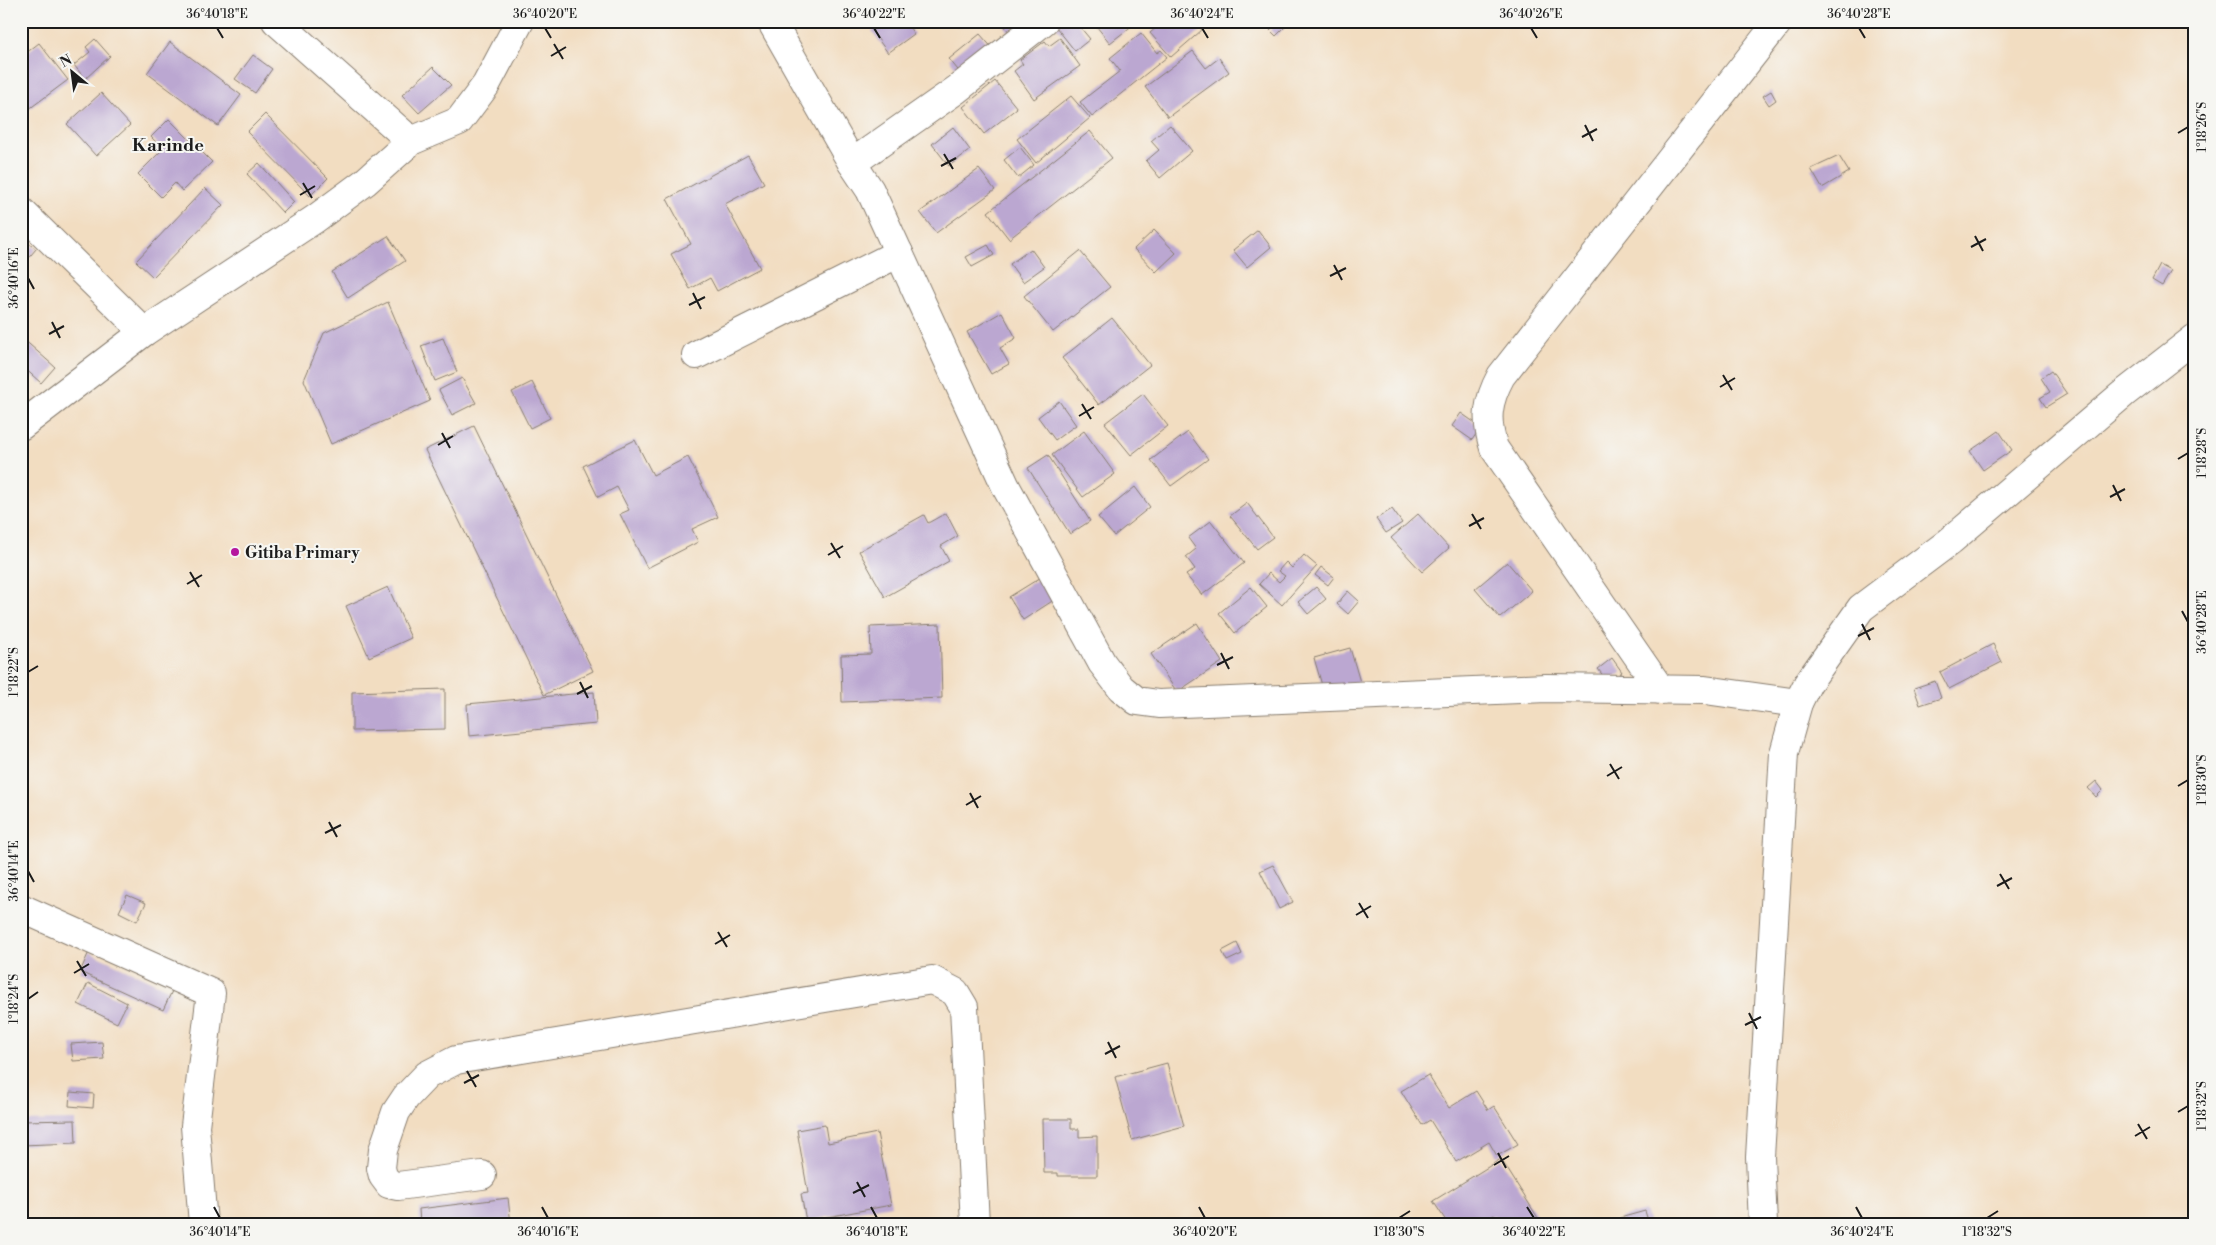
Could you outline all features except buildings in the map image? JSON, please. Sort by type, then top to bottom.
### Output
[{"type":"street","points":[[276,21],[411,140]]},
{"type":"street","points":[[21,426],[144,332],[315,219],[365,182],[411,140],[459,121],[486,85],[520,21]]},
{"type":"street","points":[[771,21],[852,163],[870,190],[1006,487],[1102,663],[1121,688],[1137,701],[1159,704],[1546,688],[1705,690],[1798,703]]},
{"type":"street","points":[[852,163],[956,90],[1044,21]]},
{"type":"street","points":[[1661,690],[1494,448],[1488,422],[1489,408],[1492,393],[1501,376],[1779,21]]},
{"type":"street","points":[[21,211],[144,332]]},
{"type":"street","points":[[696,354],[899,254]]},
{"type":"street","points":[[1763,1224],[1760,1157],[1784,753],[1798,703],[1808,683],[1861,608],[1949,542],[2123,394],[2195,338]]},
{"type":"street","points":[[21,908],[211,993],[195,1126],[203,1224]]},
{"type":"street","points":[[482,1175],[398,1186],[389,1184],[383,1176],[383,1150],[396,1112],[406,1097],[427,1074],[456,1060],[932,980],[955,992],[964,1007],[975,1224]]},
{"type":"place","name":"Gitiba Primary","points":[[235,552]]},
{"type":"district","name":"Karinde","points":[[168,145]]}]
